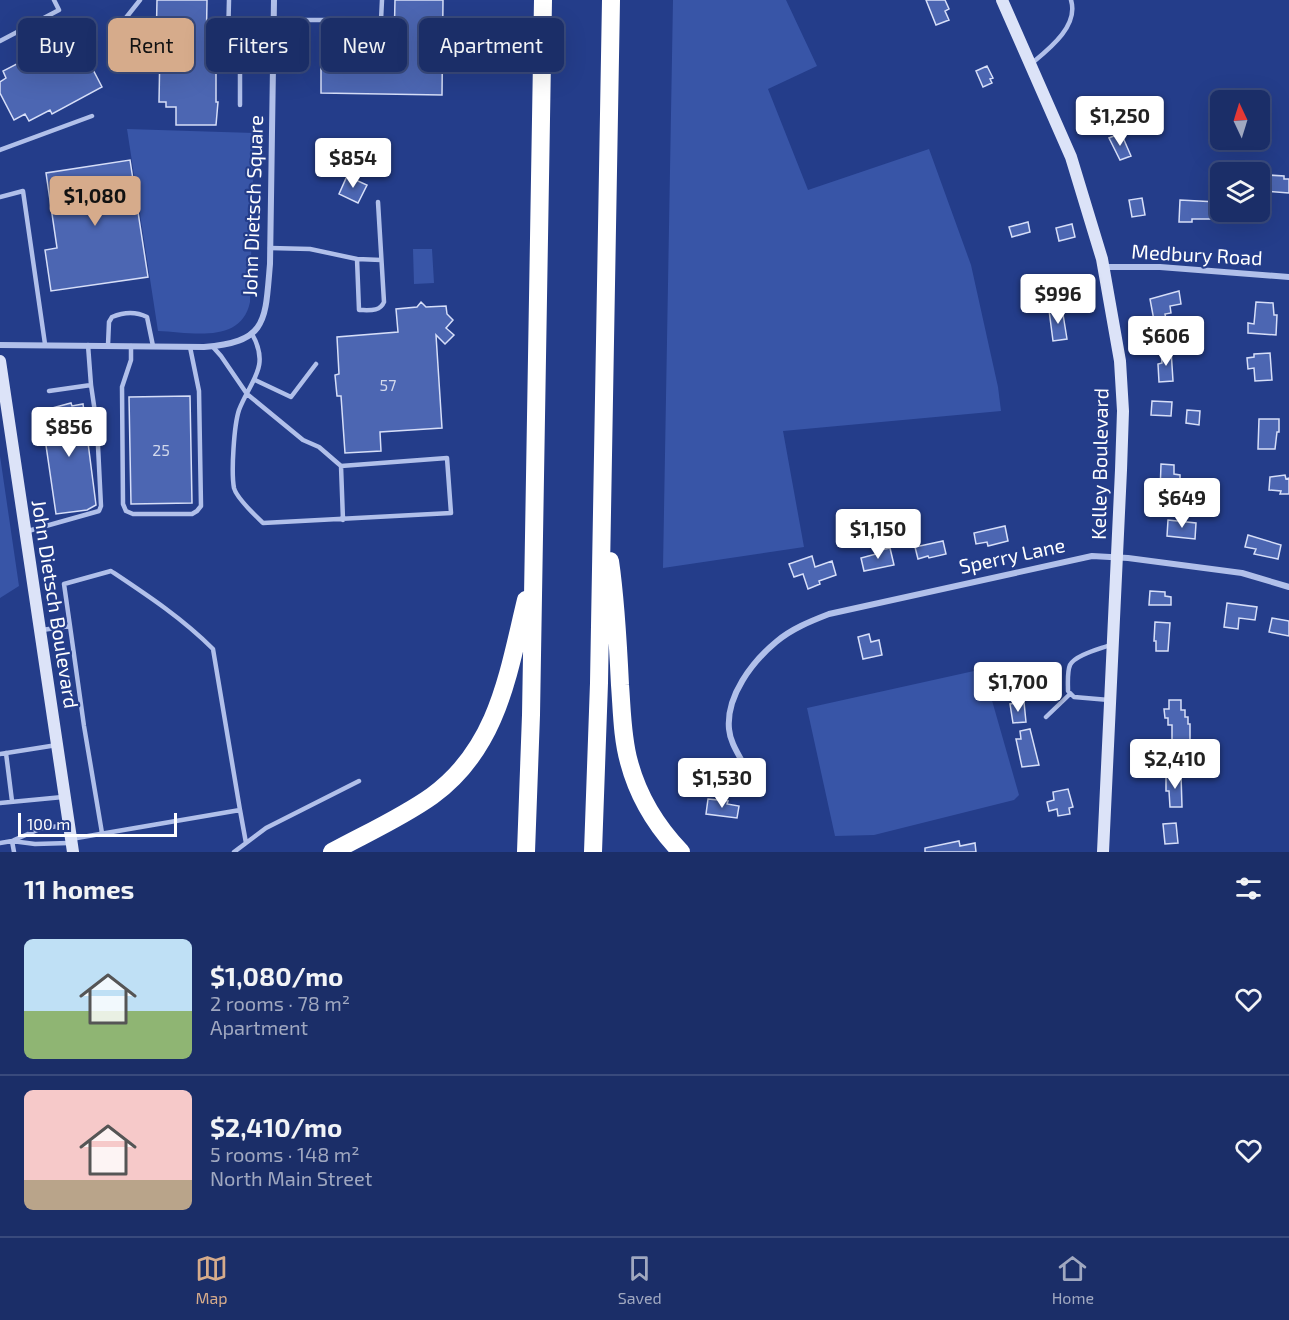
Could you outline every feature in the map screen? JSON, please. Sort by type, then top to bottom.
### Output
[{"type":"highway","points":[[526,852],[531,743],[543,0]]},
{"type":"highway","points":[[593,852],[598,721],[611,0]]},
{"type":"highway","points":[[602,508],[615,593],[626,752],[636,783],[648,809],[681,852]]},
{"type":"highway","points":[[332,852],[431,796],[455,776],[476,751],[490,726],[503,693],[534,569]]},
{"type":"main road","name":"Kelley Boulevard","points":[[1002,0],[1071,158],[1103,267],[1120,361],[1123,411],[1103,852]]},
{"type":"main road","name":"John Dietsch Boulevard","points":[[0,361],[72,844]]},
{"type":"street","name":"John Dietsch Square","points":[[273,0],[273,18]]},
{"type":"street","name":"John Dietsch Square","points":[[252,334],[263,319],[267,305],[273,72]]},
{"type":"street","name":"Medbury Road","points":[[1103,267],[1160,267],[1289,277]]},
{"type":"street","points":[[0,345],[213,347],[241,341],[252,334]]},
{"type":"street","name":"Sperry Lane","points":[[743,763],[730,739],[729,718],[733,700],[743,680],[757,661],[776,642],[803,625],[829,614],[1092,556],[1117,557],[1242,573],[1289,587]]},
{"type":"lane","points":[[0,41],[59,10],[54,0]]},
{"type":"lane","points":[[126,18],[140,0]]},
{"type":"lane","points":[[229,0],[229,18]]},
{"type":"lane","points":[[309,20],[381,20],[382,0]]},
{"type":"lane","points":[[1031,64],[1049,49],[1066,28],[1072,14],[1071,0]]},
{"type":"lane","points":[[240,72],[240,105]]},
{"type":"lane","points":[[0,150],[92,116]]},
{"type":"lane","points":[[0,197],[23,191],[45,344]]},
{"type":"lane","points":[[357,259],[359,310],[376,310],[384,305],[378,202]]},
{"type":"lane","points":[[270,248],[310,249],[357,259],[381,260]]},
{"type":"lane","points":[[108,345],[109,322],[112,317],[132,313],[147,317],[153,346]]},
{"type":"lane","points":[[252,334],[260,354],[258,374],[240,408],[234,425],[234,489],[248,509],[263,524],[451,513],[447,458],[340,466]]},
{"type":"lane","points":[[25,532],[99,511],[101,506],[97,426],[88,345]]},
{"type":"lane","points":[[131,346],[131,360],[121,397],[123,504],[126,511],[133,514],[192,514],[201,506],[199,391],[190,347]]},
{"type":"lane","points":[[213,347],[247,394],[298,436],[319,447],[340,466],[343,520]]},
{"type":"lane","points":[[255,380],[291,397],[316,364]]},
{"type":"lane","points":[[49,391],[91,385]]},
{"type":"lane","points":[[102,833],[64,584],[111,571],[158,602],[196,632],[213,649],[246,843]]},
{"type":"lane","points":[[39,631],[70,626]]},
{"type":"lane","points":[[1110,698],[1074,697],[1068,691],[1069,672],[1073,662],[1090,652],[1113,644]]},
{"type":"lane","points":[[1046,717],[1070,693]]},
{"type":"lane","points":[[12,801],[3,754],[57,745]]},
{"type":"lane","points":[[234,852],[266,828],[359,781]]},
{"type":"lane","points":[[0,803],[64,797]]},
{"type":"lane","points":[[0,843],[72,844],[102,833],[240,810]]},
{"type":"lane","points":[[12,842],[42,828],[69,825]]},
{"type":"lane","points":[[12,842],[14,852]]},
{"type":"shaded area","points":[[673,0],[786,0],[817,66],[768,89],[808,190],[929,149],[971,265],[998,387],[1001,411],[783,431],[804,547],[663,568]]},
{"type":"shaded area","points":[[127,129],[254,133],[250,302],[245,316],[236,325],[213,333],[158,331]]},
{"type":"shaded area","points":[[413,249],[432,249],[434,283],[414,284]]},
{"type":"shaded area","points":[[0,456],[19,586],[0,598]]},
{"type":"shaded area","points":[[983,669],[1019,795],[1014,800],[874,835],[835,836],[807,708]]},
{"type":"building","points":[[157,0],[207,0],[206,72],[216,72],[216,102],[218,102],[216,125],[176,125],[176,107],[166,107],[166,102],[159,102],[160,72],[194,72],[194,18],[157,18]]},
{"type":"building","points":[[395,0],[443,0],[443,18],[419,18],[419,72],[442,72],[442,95],[321,93],[321,72],[407,72],[407,18],[395,18]]},
{"type":"building","points":[[926,0],[945,0],[949,9],[945,11],[949,20],[936,25]]},
{"type":"building","points":[[18,63],[18,72],[94,72],[102,87],[52,114],[50,110],[29,121],[25,114],[14,120],[0,93],[0,82],[6,78],[3,71]]},
{"type":"building","points":[[987,66],[993,78],[990,79],[992,83],[983,87],[976,71]]},
{"type":"building","points":[[1121,133],[1131,156],[1120,160],[1109,138]]},
{"type":"building","points":[[130,160],[148,277],[51,291],[45,250],[57,248],[46,173]]},
{"type":"building","points":[[1270,175],[1284,176],[1284,179],[1289,179],[1289,193],[1270,191]]},
{"type":"building","points":[[347,176],[367,185],[358,203],[339,194]]},
{"type":"building","points":[[1142,198],[1145,215],[1132,217],[1129,200]]},
{"type":"building","points":[[1180,200],[1210,202],[1210,219],[1179,222]]},
{"type":"building","points":[[1028,222],[1030,232],[1012,237],[1009,227]]},
{"type":"building","points":[[1072,224],[1075,237],[1059,241],[1056,228]]},
{"type":"building","points":[[1179,291],[1181,304],[1170,306],[1171,313],[1165,314],[1167,324],[1155,326],[1150,299]]},
{"type":"building","points":[[421,302],[426,307],[446,306],[447,314],[453,320],[446,328],[454,335],[445,344],[436,335],[442,428],[380,432],[381,451],[345,453],[341,396],[337,396],[335,375],[339,374],[337,337],[398,332],[396,309],[417,307]]},
{"type":"building","points":[[1256,302],[1273,303],[1274,315],[1277,315],[1276,335],[1248,333],[1248,323],[1254,324]]},
{"type":"building","points":[[1062,308],[1067,339],[1053,341],[1049,310]]},
{"type":"building","points":[[1171,350],[1173,381],[1159,382],[1158,364],[1162,363],[1161,351]]},
{"type":"building","points":[[1270,353],[1272,380],[1255,381],[1254,368],[1248,369],[1247,358],[1254,357],[1254,354]]},
{"type":"building","points":[[190,396],[192,503],[131,504],[129,397]]},
{"type":"building","points":[[1152,401],[1172,402],[1171,416],[1151,415]]},
{"type":"building","points":[[71,403],[72,406],[83,404],[96,505],[87,510],[56,514],[41,411]]},
{"type":"building","points":[[1187,410],[1200,411],[1199,425],[1186,423]]},
{"type":"building","points":[[1259,419],[1279,419],[1275,449],[1258,449]]},
{"type":"building","points":[[1161,464],[1174,465],[1174,474],[1180,475],[1180,483],[1172,483],[1172,494],[1160,493]]},
{"type":"building","points":[[1285,475],[1286,479],[1289,478],[1289,494],[1269,490],[1270,477]]},
{"type":"building","points":[[1168,520],[1196,523],[1195,539],[1167,536]]},
{"type":"building","points":[[1005,526],[1008,541],[988,546],[987,542],[976,544],[974,533]]},
{"type":"building","points":[[1248,535],[1281,545],[1278,559],[1254,554],[1256,549],[1245,547]]},
{"type":"building","points":[[943,541],[946,554],[918,559],[915,547]]},
{"type":"building","points":[[890,548],[894,565],[864,571],[861,558],[876,554],[875,551]]},
{"type":"building","points":[[812,556],[815,567],[832,561],[836,575],[819,581],[820,584],[808,589],[803,574],[794,577],[789,564]]},
{"type":"building","points":[[1150,591],[1165,592],[1165,596],[1171,597],[1171,605],[1149,605]]},
{"type":"building","points":[[1227,603],[1257,607],[1255,620],[1239,618],[1238,629],[1224,627]]},
{"type":"building","points":[[1272,618],[1289,621],[1289,636],[1269,632]]},
{"type":"building","points":[[1155,622],[1170,623],[1168,651],[1156,651]]},
{"type":"building","points":[[869,634],[871,642],[879,640],[882,655],[863,659],[858,637]]},
{"type":"building","points":[[1169,700],[1181,700],[1181,710],[1185,710],[1185,717],[1188,717],[1188,724],[1190,724],[1190,741],[1172,742],[1172,725],[1168,725],[1164,709],[1169,709]]},
{"type":"building","points":[[1024,702],[1026,722],[1013,723],[1010,704]]},
{"type":"building","points":[[1030,729],[1039,765],[1022,767],[1016,739],[1021,739],[1020,731]]},
{"type":"building","points":[[1166,775],[1181,775],[1182,807],[1170,807],[1169,791],[1166,791]]},
{"type":"building","points":[[1068,789],[1073,807],[1069,808],[1070,814],[1058,816],[1057,809],[1049,811],[1047,802],[1054,800],[1053,792]]},
{"type":"building","points":[[708,799],[728,801],[727,804],[739,806],[737,818],[706,814]]},
{"type":"building","points":[[1176,823],[1178,843],[1165,844],[1163,824]]},
{"type":"building","points":[[959,841],[960,846],[975,843],[976,852],[925,852],[925,848]]}]
